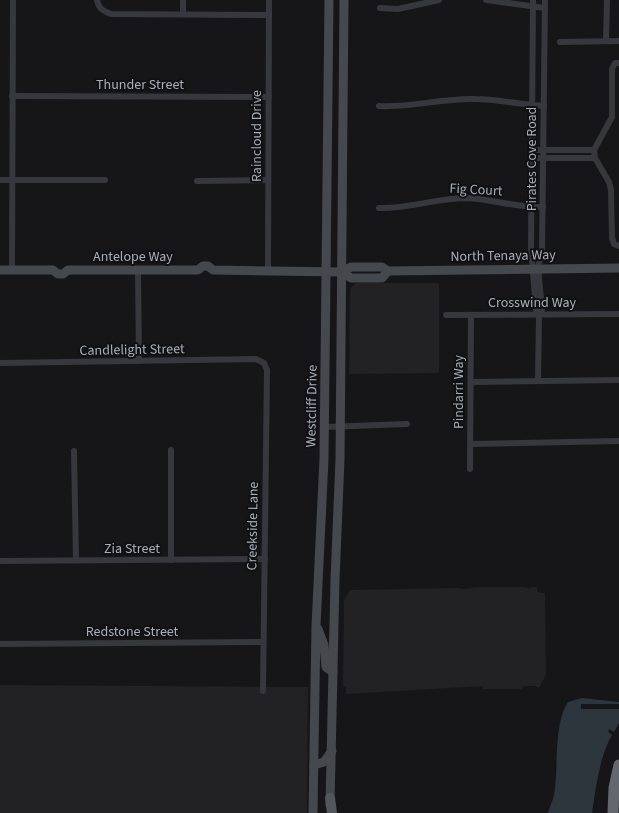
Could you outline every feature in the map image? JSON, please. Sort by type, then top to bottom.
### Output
[{"type":"highway","points":[[613,813],[614,788],[619,765]]},
{"type":"main road","name":"Westcliff Drive","points":[[329,0],[334,272],[340,427],[330,798]]},
{"type":"main road","name":"Westcliff Drive","points":[[313,813],[316,626],[334,272],[344,0]]},
{"type":"main road","name":"Antelope Way","points":[[0,270],[53,270],[58,265],[63,265],[68,270],[198,270],[203,266],[208,266],[213,270],[334,272]]},
{"type":"main road","name":"North Tenaya Way","points":[[334,272],[351,267],[382,267],[388,271],[619,268]]},
{"type":"main road","points":[[319,579],[335,580]]},
{"type":"main road","points":[[316,626],[323,642],[326,667],[333,672]]},
{"type":"main road","points":[[314,765],[324,762],[330,755],[332,748]]},
{"type":"main road","points":[[330,798],[331,813]]},
{"type":"street","points":[[12,270],[11,180],[14,0]]},
{"type":"street","points":[[97,0],[99,7],[104,12],[111,14],[269,15]]},
{"type":"street","points":[[183,0],[183,14]]},
{"type":"street","name":"Raincloud Drive","points":[[268,271],[269,0]]},
{"type":"street","points":[[380,8],[398,9],[439,0]]},
{"type":"street","points":[[486,0],[533,3],[545,8]]},
{"type":"street","name":"Pirates Cove Road","points":[[536,268],[542,251],[545,0]]},
{"type":"street","points":[[606,41],[607,0]]},
{"type":"street","name":"Pirates Cove Road","points":[[533,3],[531,248],[536,268],[538,381]]},
{"type":"street","points":[[560,42],[619,40]]},
{"type":"street","points":[[619,63],[615,63],[612,69],[612,117],[594,150],[595,158],[609,182],[611,190],[612,238],[614,244],[619,246]]},
{"type":"street","name":"Thunder Street","points":[[12,96],[269,96]]},
{"type":"street","points":[[379,106],[397,107],[476,98],[544,106]]},
{"type":"street","points":[[532,150],[594,150]]},
{"type":"street","points":[[532,158],[595,158]]},
{"type":"street","points":[[0,180],[105,180]]},
{"type":"street","points":[[197,181],[268,180]]},
{"type":"street","name":"Fig Court","points":[[379,208],[395,208],[448,199],[467,198],[531,207],[543,206]]},
{"type":"street","points":[[138,270],[139,361]]},
{"type":"street","name":"Crosswind Way","points":[[446,315],[538,316],[619,314]]},
{"type":"street","name":"Pindarri Way","points":[[470,469],[471,315]]},
{"type":"street","name":"Candlelight Street","points":[[0,363],[256,359],[264,363]]},
{"type":"street","name":"Creekside Lane","points":[[263,690],[267,370],[264,363]]},
{"type":"street","points":[[471,382],[619,380]]},
{"type":"street","points":[[325,428],[407,424]]},
{"type":"street","points":[[471,444],[619,441]]},
{"type":"street","points":[[171,450],[171,560]]},
{"type":"street","points":[[74,451],[76,560]]},
{"type":"street","name":"Zia Street","points":[[0,561],[265,560]]},
{"type":"street","name":"Redstone Street","points":[[0,644],[264,642]]},
{"type":"shaded area","points":[[356,283],[439,283],[439,373],[349,374],[350,289]]},
{"type":"shaded area","points":[[523,587],[530,590],[530,587],[537,587],[537,592],[545,593],[546,675],[539,688],[524,686],[521,689],[483,689],[483,686],[346,694],[346,686],[343,687],[344,600],[350,590],[463,589]]},
{"type":"shaded area","points":[[0,685],[308,687],[307,813],[0,813]]},
{"type":"shaded area","points":[[582,698],[619,702],[619,704],[581,704],[581,709],[619,709],[619,723],[614,732],[609,729],[608,732],[612,735],[601,763],[592,813],[548,813],[554,795],[558,734],[563,711],[568,702]]}]
